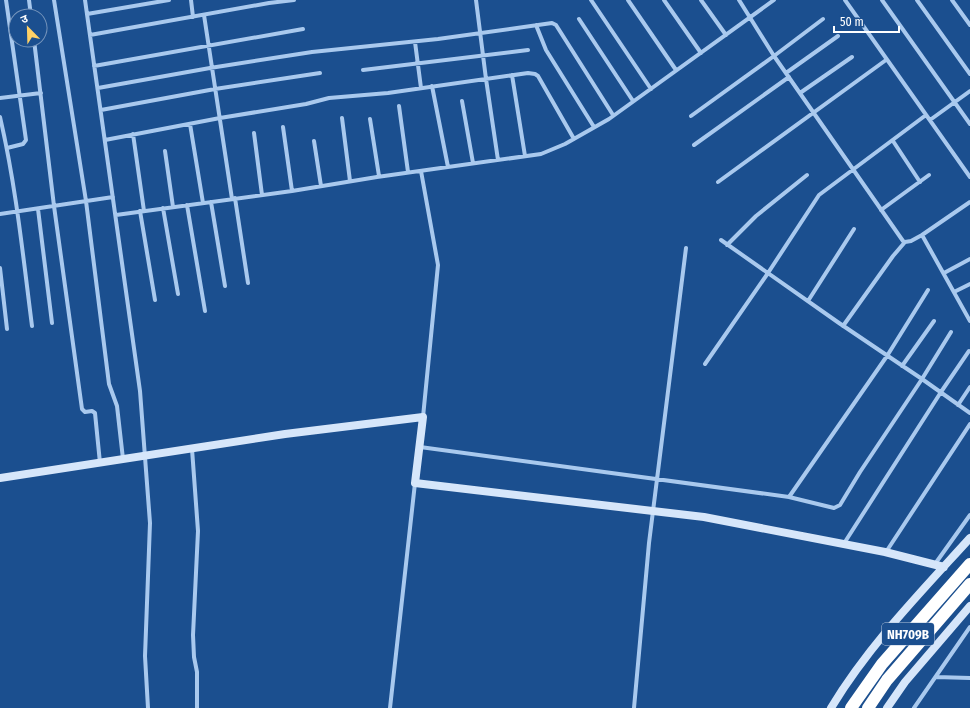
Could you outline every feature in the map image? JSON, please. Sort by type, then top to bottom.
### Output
[{"type":"highway","name":"NH709B","points":[[851,708],[882,664],[970,564]]},
{"type":"highway","name":"NH709B","points":[[868,708],[887,680],[970,584]]},
{"type":"street","points":[[6,0],[26,142],[7,148]]},
{"type":"street","points":[[54,0],[86,201],[110,389],[117,406],[122,459]]},
{"type":"street","points":[[85,0],[140,391],[150,523],[145,656],[148,708]]},
{"type":"street","points":[[87,14],[169,0]]},
{"type":"street","points":[[191,0],[193,17]]},
{"type":"street","points":[[90,35],[269,3],[294,0]]},
{"type":"street","points":[[476,0],[498,160]]},
{"type":"street","points":[[591,0],[651,89]]},
{"type":"street","points":[[628,0],[676,70]]},
{"type":"street","points":[[664,0],[701,53]]},
{"type":"street","points":[[701,0],[726,35]]},
{"type":"street","points":[[739,0],[800,94],[854,169],[900,238],[905,242]]},
{"type":"street","points":[[116,215],[292,191],[379,176],[541,154],[565,144],[614,115],[774,0]]},
{"type":"street","points":[[845,0],[970,177]]},
{"type":"street","points":[[882,0],[970,124]]},
{"type":"street","points":[[917,0],[970,74]]},
{"type":"street","points":[[952,0],[970,25]]},
{"type":"street","points":[[204,15],[248,283]]},
{"type":"street","points":[[579,19],[633,101]]},
{"type":"street","points":[[691,116],[824,19]]},
{"type":"street","points":[[98,88],[312,52],[415,42],[552,23],[556,25],[614,115]]},
{"type":"street","points":[[536,25],[546,50],[594,128]]},
{"type":"street","points":[[94,66],[303,29]]},
{"type":"street","points":[[694,145],[838,36]]},
{"type":"street","points":[[415,42],[421,88]]},
{"type":"street","points":[[35,48],[54,206],[82,409],[85,412],[92,411],[95,413],[100,462]]},
{"type":"street","points":[[363,70],[528,50]]},
{"type":"street","points":[[800,94],[852,57]]},
{"type":"street","points":[[718,182],[886,60]]},
{"type":"street","points":[[101,110],[215,89],[320,73]]},
{"type":"street","points":[[105,140],[220,118],[306,104],[329,98],[388,93],[528,73],[536,74],[574,139]]},
{"type":"street","points":[[512,75],[525,156]]},
{"type":"street","points":[[432,86],[448,167]]},
{"type":"street","points":[[930,120],[970,91]]},
{"type":"street","points":[[0,98],[41,93]]},
{"type":"street","points":[[462,101],[473,164]]},
{"type":"street","points":[[399,106],[408,172]]},
{"type":"street","points":[[704,364],[768,273],[819,195],[926,115]]},
{"type":"street","points":[[0,117],[18,212],[32,326]]},
{"type":"street","points":[[342,118],[350,181]]},
{"type":"street","points":[[370,119],[379,176]]},
{"type":"street","points":[[190,124],[203,203]]},
{"type":"street","points":[[283,127],[292,191]]},
{"type":"street","points":[[254,133],[262,195]]},
{"type":"street","points":[[133,134],[155,300]]},
{"type":"street","points":[[314,141],[321,186]]},
{"type":"street","points":[[893,141],[920,182]]},
{"type":"street","points":[[165,151],[173,207]]},
{"type":"street","points":[[390,708],[423,417],[438,265],[422,171]]},
{"type":"street","points":[[727,245],[756,216],[806,175]]},
{"type":"street","points":[[881,210],[929,175]]},
{"type":"street","points":[[0,214],[113,197]]},
{"type":"street","points":[[211,202],[225,286]]},
{"type":"street","points":[[843,326],[893,256],[905,242],[911,241],[922,235],[970,202]]},
{"type":"street","points":[[187,205],[205,311]]},
{"type":"street","points":[[163,208],[178,294]]},
{"type":"street","points":[[38,209],[52,323]]},
{"type":"street","points":[[808,301],[854,229]]},
{"type":"street","points":[[922,235],[970,321]]},
{"type":"street","points":[[721,240],[970,414]]},
{"type":"street","points":[[634,708],[649,543],[686,248]]},
{"type":"street","points":[[944,273],[970,259]]},
{"type":"street","points":[[0,268],[7,329]]},
{"type":"street","points":[[954,292],[970,284]]},
{"type":"street","points":[[789,497],[887,356],[928,290]]},
{"type":"street","points":[[902,366],[934,321]]},
{"type":"street","points":[[419,447],[789,497],[830,508],[837,508],[922,379],[951,332]]},
{"type":"street","points":[[844,545],[940,392],[969,351]]},
{"type":"street","points":[[958,405],[970,387]]},
{"type":"street","points":[[0,478],[286,434],[423,417]]},
{"type":"street","points":[[885,552],[970,424]]},
{"type":"street","points":[[192,449],[198,531],[193,635],[194,657],[197,672],[197,708]]},
{"type":"street","points":[[415,483],[704,517],[885,552],[944,567]]},
{"type":"street","points":[[934,564],[970,515]]},
{"type":"street","points":[[831,708],[844,686],[880,639],[970,538]]},
{"type":"street","points":[[887,708],[905,682],[970,606]]},
{"type":"street","points":[[914,708],[970,627]]},
{"type":"street","points":[[936,677],[970,678]]}]
